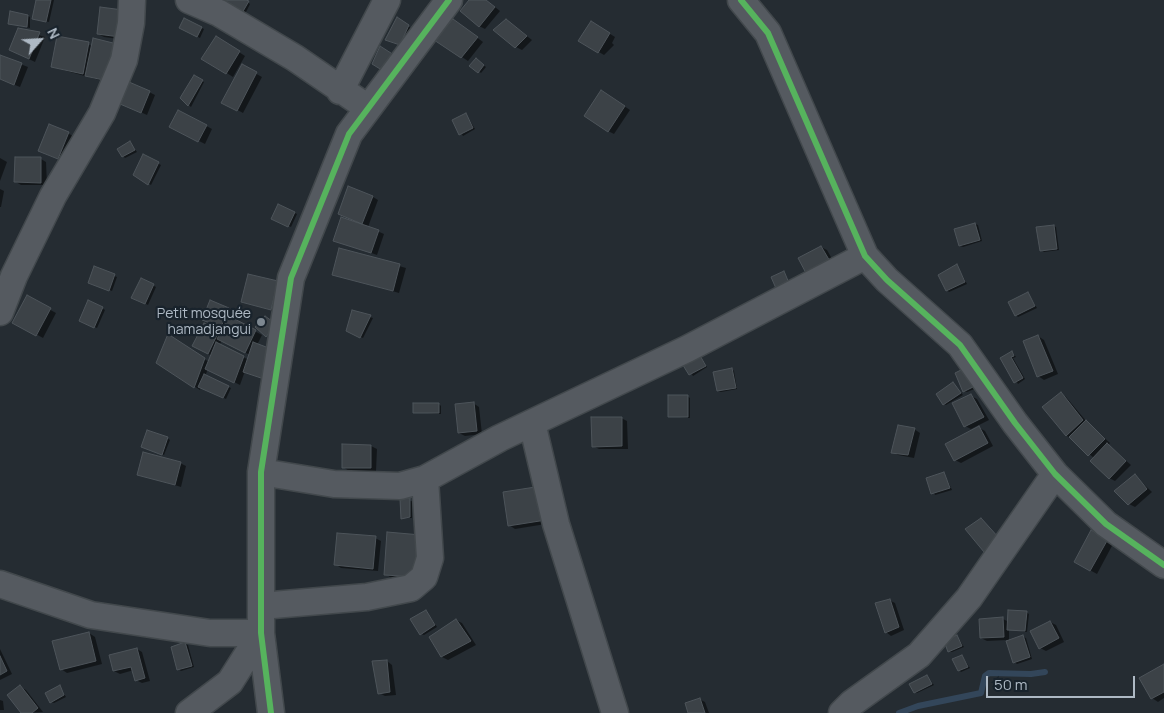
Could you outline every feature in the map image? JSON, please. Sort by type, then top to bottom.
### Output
[{"type":"street","points":[[0,312],[14,276],[53,196],[105,104],[124,60],[131,23],[132,0]]},
{"type":"street","points":[[189,0],[219,13],[294,58],[340,91],[368,108]]},
{"type":"street","points":[[340,91],[387,0]]},
{"type":"street","points":[[271,713],[261,633],[261,472],[291,278],[349,134],[450,0]]},
{"type":"street","points":[[741,0],[768,33],[865,256],[887,280],[960,345],[1015,424],[1056,474],[1106,524],[1164,565]]},
{"type":"street","points":[[261,472],[334,484],[400,486],[425,479],[532,423],[687,349],[865,256]]},
{"type":"street","points":[[532,423],[556,524],[615,713]]},
{"type":"street","points":[[842,713],[852,703],[920,655],[969,598],[1056,474]]},
{"type":"street","points":[[261,606],[367,598],[411,588],[424,577],[430,558],[425,479]]},
{"type":"street","points":[[0,584],[91,615],[210,633],[261,633]]},
{"type":"street","points":[[190,713],[230,682],[261,633]]},
{"type":"building","points":[[36,0],[51,0],[46,22],[32,19]]},
{"type":"building","points":[[225,0],[249,1],[242,13],[223,3]]},
{"type":"building","points":[[469,0],[486,0],[495,7],[479,27],[460,11]]},
{"type":"building","points":[[100,7],[123,10],[120,37],[97,34]]},
{"type":"building","points":[[10,11],[28,15],[27,27],[8,24]]},
{"type":"building","points":[[397,17],[409,25],[400,45],[385,40]]},
{"type":"building","points":[[184,18],[202,27],[197,37],[179,28]]},
{"type":"building","points":[[453,19],[478,37],[461,58],[434,40]]},
{"type":"building","points":[[506,19],[527,36],[515,48],[493,30]]},
{"type":"building","points":[[591,21],[610,33],[598,53],[578,41]]},
{"type":"building","points":[[18,28],[40,32],[29,59],[9,50]]},
{"type":"building","points":[[57,36],[89,42],[83,74],[51,67]]},
{"type":"building","points":[[216,36],[240,51],[226,74],[201,59]]},
{"type":"building","points":[[93,38],[117,44],[108,81],[85,76]]},
{"type":"building","points":[[380,46],[394,55],[385,72],[372,64]]},
{"type":"building","points":[[0,55],[22,63],[14,85],[0,79]]},
{"type":"building","points":[[476,58],[484,65],[478,73],[469,66]]},
{"type":"building","points":[[242,64],[257,72],[237,111],[221,103]]},
{"type":"building","points":[[194,75],[203,80],[188,106],[180,98]]},
{"type":"building","points":[[129,82],[150,91],[141,113],[120,104]]},
{"type":"building","points":[[601,90],[625,106],[608,132],[584,116]]},
{"type":"building","points":[[178,110],[207,125],[198,142],[169,127]]},
{"type":"building","points":[[466,113],[473,128],[459,135],[452,120]]},
{"type":"building","points":[[49,124],[69,132],[58,159],[38,151]]},
{"type":"building","points":[[130,141],[135,150],[122,157],[117,149]]},
{"type":"building","points":[[143,154],[159,162],[148,185],[133,175]]},
{"type":"building","points":[[15,157],[41,157],[41,183],[14,182]]},
{"type":"building","points":[[348,186],[373,196],[362,224],[338,214]]},
{"type":"building","points":[[278,204],[295,212],[288,227],[271,219]]},
{"type":"building","points":[[341,217],[379,230],[371,253],[333,241]]},
{"type":"building","points":[[975,223],[980,240],[959,246],[954,229]]},
{"type":"building","points":[[1054,225],[1057,249],[1040,251],[1036,227]]},
{"type":"building","points":[[821,246],[831,263],[807,275],[798,258]]},
{"type":"building","points":[[339,248],[400,264],[393,291],[332,275]]},
{"type":"building","points":[[957,264],[965,282],[946,291],[938,275]]},
{"type":"building","points":[[94,266],[115,274],[109,291],[88,283]]},
{"type":"building","points":[[784,271],[791,288],[778,293],[771,277]]},
{"type":"building","points":[[248,274],[278,281],[271,310],[241,302]]},
{"type":"building","points":[[141,278],[154,284],[145,304],[131,298]]},
{"type":"building","points":[[1028,292],[1035,306],[1015,316],[1008,302]]},
{"type":"building","points":[[27,295],[51,308],[36,336],[12,323]]},
{"type":"building","points":[[88,300],[103,307],[94,328],[79,321]]},
{"type":"building","points":[[210,300],[229,308],[221,327],[202,320]]},
{"type":"building","points":[[352,310],[371,315],[360,338],[346,331]]},
{"type":"building","points":[[229,316],[256,330],[245,353],[217,339]]},
{"type":"building","points":[[265,316],[276,324],[266,337],[255,327]]},
{"type":"building","points":[[204,323],[219,331],[208,354],[192,346]]},
{"type":"building","points":[[168,334],[205,358],[194,388],[156,363]]},
{"type":"building","points":[[1038,335],[1053,371],[1037,377],[1023,341]]},
{"type":"building","points":[[216,342],[244,356],[234,383],[205,369]]},
{"type":"building","points":[[253,342],[274,350],[264,379],[243,372]]},
{"type":"building","points":[[1012,351],[1014,356],[1011,357],[1023,378],[1014,383],[1000,358]]},
{"type":"building","points":[[698,352],[706,366],[689,375],[681,362]]},
{"type":"building","points":[[967,367],[975,386],[963,392],[955,373]]},
{"type":"building","points":[[732,368],[736,388],[717,391],[713,372]]},
{"type":"building","points":[[204,374],[229,386],[223,398],[198,387]]},
{"type":"building","points":[[953,382],[961,393],[943,405],[936,394]]},
{"type":"building","points":[[1061,392],[1083,420],[1066,436],[1042,407]]},
{"type":"building","points":[[971,394],[984,417],[964,427],[952,403]]},
{"type":"building","points":[[668,395],[688,395],[688,417],[668,417]]},
{"type":"building","points":[[474,402],[477,431],[458,433],[455,404]]},
{"type":"building","points":[[413,403],[439,403],[439,413],[413,413]]},
{"type":"building","points":[[591,417],[622,417],[622,446],[592,447]]},
{"type":"building","points":[[1086,420],[1105,439],[1088,456],[1069,437]]},
{"type":"building","points":[[898,425],[915,428],[908,455],[891,453]]},
{"type":"building","points":[[979,426],[988,443],[954,461],[945,444]]},
{"type":"building","points":[[147,430],[168,437],[162,455],[141,447]]},
{"type":"building","points":[[1107,443],[1126,461],[1109,479],[1090,461]]},
{"type":"building","points":[[342,444],[371,445],[371,468],[342,468]]},
{"type":"building","points":[[143,452],[181,462],[175,485],[137,475]]},
{"type":"building","points":[[944,472],[950,488],[931,494],[926,478]]},
{"type":"building","points":[[1135,474],[1147,489],[1128,505],[1114,491]]},
{"type":"building","points":[[542,486],[546,520],[508,526],[503,492]]},
{"type":"building","points":[[410,498],[410,517],[401,519],[400,499]]},
{"type":"building","points":[[981,518],[999,538],[984,552],[965,529]]},
{"type":"building","points":[[1091,530],[1108,539],[1090,571],[1074,562]]},
{"type":"building","points":[[387,532],[421,535],[418,577],[384,575]]},
{"type":"building","points":[[337,533],[376,536],[373,569],[334,565]]},
{"type":"building","points":[[890,599],[899,627],[885,633],[875,603]]},
{"type":"building","points":[[426,610],[435,625],[420,635],[410,619]]},
{"type":"building","points":[[1008,610],[1027,611],[1025,631],[1007,630]]},
{"type":"building","points":[[1003,617],[1004,637],[980,638],[979,619]]},
{"type":"building","points":[[456,619],[471,641],[441,657],[429,637]]},
{"type":"building","points":[[1050,621],[1059,638],[1039,649],[1030,631]]},
{"type":"building","points":[[89,632],[96,661],[60,670],[52,641]]},
{"type":"building","points":[[957,635],[962,646],[948,652],[944,641]]},
{"type":"building","points":[[1023,635],[1030,657],[1013,663],[1006,641]]},
{"type":"building","points":[[185,642],[192,666],[177,670],[171,647]]},
{"type":"building","points":[[137,648],[145,678],[135,681],[131,667],[113,671],[109,655]]},
{"type":"building","points":[[962,655],[968,667],[958,671],[952,659]]},
{"type":"building","points":[[0,656],[7,671],[0,675]]},
{"type":"building","points":[[387,660],[390,692],[378,694],[372,661]]},
{"type":"building","points":[[1164,664],[1164,692],[1151,699],[1139,678]]},
{"type":"building","points":[[927,675],[932,684],[914,693],[909,684]]},
{"type":"building","points":[[20,685],[38,708],[32,713],[21,713],[7,695]]},
{"type":"building","points":[[60,685],[64,695],[50,703],[45,693]]},
{"type":"building","points":[[700,698],[705,713],[688,713],[685,703]]},
{"type":"waterway","points":[[899,713],[918,706],[981,693],[985,676],[989,673],[1031,674],[1045,672]]},
{"type":"cycle path","points":[[271,713],[261,633],[261,472],[291,278],[349,134],[449,0]]},
{"type":"cycle path","points":[[741,0],[768,33],[865,256],[887,280],[960,345],[1015,423],[1055,474],[1106,524],[1164,565]]},
{"type":"place","name":"Petit mosquée hamadjangui","points":[[261,322]]}]
